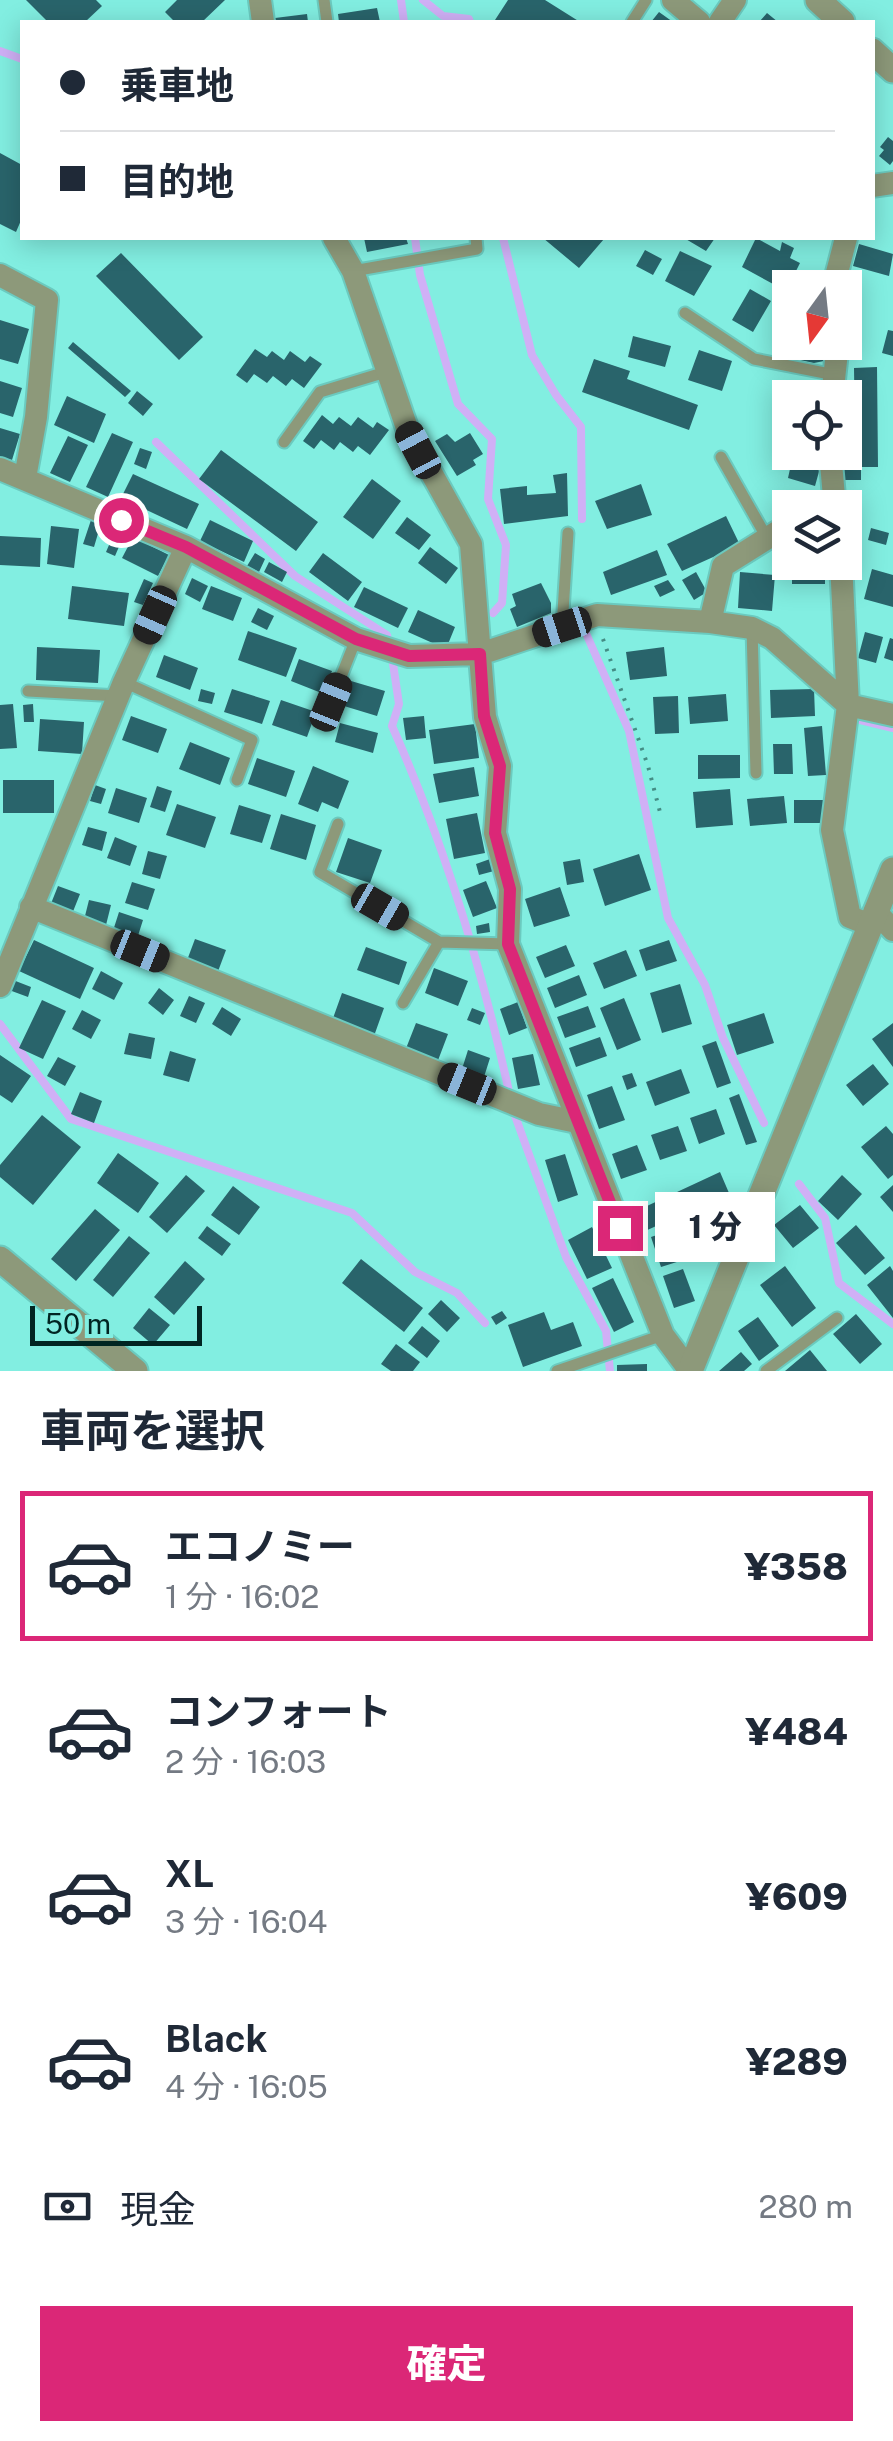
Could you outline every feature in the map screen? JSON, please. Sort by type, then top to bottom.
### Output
[{"type":"street","points":[[673,0],[697,20]]},
{"type":"street","points":[[818,0],[840,20]]},
{"type":"street","points":[[335,240],[354,271],[408,431],[470,544],[484,716],[500,766],[495,833],[510,889],[508,944],[663,1335],[690,1371]]},
{"type":"street","points":[[838,270],[846,240]]},
{"type":"street","points":[[0,275],[47,300],[36,418],[25,478]]},
{"type":"street","points":[[0,469],[186,547],[356,639],[409,656],[480,654],[597,615],[710,622],[752,628],[772,638],[848,705],[893,715]]},
{"type":"street","points":[[710,622],[723,566],[772,535]]},
{"type":"street","points":[[0,986],[122,689],[186,547]]},
{"type":"street","points":[[842,580],[848,705],[832,830],[850,917],[879,922]]},
{"type":"street","points":[[690,1371],[879,922],[893,870]]},
{"type":"street","points":[[31,907],[539,1114],[577,1122]]},
{"type":"street","points":[[0,1259],[136,1371]]},
{"type":"lane","points":[[354,271],[477,249],[476,240]]},
{"type":"lane","points":[[685,313],[754,360],[816,380]]},
{"type":"lane","points":[[284,442],[320,392],[390,371]]},
{"type":"lane","points":[[721,457],[767,538]]},
{"type":"lane","points":[[562,627],[568,533]]},
{"type":"lane","points":[[752,628],[756,773]]},
{"type":"lane","points":[[331,702],[356,639]]},
{"type":"lane","points":[[28,691],[122,689],[252,740],[237,780]]},
{"type":"lane","points":[[338,824],[320,872],[440,942],[508,944]]},
{"type":"lane","points":[[403,1004],[440,942]]},
{"type":"lane","points":[[766,1371],[836,1318]]},
{"type":"lane","points":[[557,1371],[663,1335]]},
{"type":"path","points":[[597,615],[661,816]]},
{"type":"building","points":[[26,0],[96,0],[102,6],[87,20],[46,20]]},
{"type":"building","points":[[177,0],[225,0],[204,20],[173,20],[165,12]]},
{"type":"building","points":[[508,0],[545,0],[577,20],[495,20]]},
{"type":"building","points":[[377,8],[380,20],[339,20],[338,14]]},
{"type":"building","points":[[659,12],[670,20],[653,20]]},
{"type":"building","points":[[307,14],[308,20],[276,20]]},
{"type":"building","points":[[888,137],[893,141],[890,165],[879,156]]},
{"type":"building","points":[[0,153],[20,164],[20,223],[16,232],[0,224]]},
{"type":"building","points":[[364,240],[407,240],[408,244],[367,252]]},
{"type":"building","points":[[545,240],[603,240],[579,268]]},
{"type":"building","points":[[687,240],[714,240],[706,251]]},
{"type":"building","points":[[755,240],[780,251],[782,242],[794,248],[790,258],[800,263],[796,270],[772,270],[772,283],[742,267]]},
{"type":"building","points":[[859,244],[893,254],[889,276],[853,266]]},
{"type":"building","points":[[645,250],[662,259],[653,275],[636,266]]},
{"type":"building","points":[[680,251],[712,266],[694,296],[665,281]]},
{"type":"building","points":[[121,253],[203,337],[179,360],[96,276]]},
{"type":"building","points":[[750,289],[771,301],[753,332],[732,320]]},
{"type":"building","points":[[0,320],[29,329],[18,364],[0,359]]},
{"type":"building","points":[[888,330],[893,331],[893,356],[882,353]]},
{"type":"building","points":[[633,336],[671,346],[665,367],[628,357]]},
{"type":"building","points":[[73,342],[131,391],[125,397],[68,348]]},
{"type":"building","points":[[255,349],[267,357],[272,351],[284,360],[290,351],[305,362],[310,356],[322,364],[304,388],[292,379],[286,386],[273,376],[267,383],[254,374],[247,383],[236,375]]},
{"type":"building","points":[[699,350],[732,361],[722,391],[688,380]]},
{"type":"building","points":[[594,359],[630,371],[627,379],[698,405],[689,430],[582,392]]},
{"type":"building","points":[[877,367],[878,467],[862,467],[862,380],[854,380],[854,368]]},
{"type":"building","points":[[0,381],[22,388],[13,417],[0,413]]},
{"type":"building","points":[[137,391],[153,404],[143,416],[128,403]]},
{"type":"building","points":[[67,396],[106,414],[94,443],[54,425]]},
{"type":"building","points":[[322,415],[333,424],[339,417],[351,426],[358,417],[373,428],[377,422],[389,430],[370,455],[358,446],[353,452],[340,442],[334,450],[321,440],[314,449],[303,441]]},
{"type":"building","points":[[0,428],[20,434],[12,460],[0,457]]},
{"type":"building","points":[[112,433],[133,442],[108,497],[86,487]]},
{"type":"building","points":[[470,433],[483,454],[473,460],[476,465],[457,476],[435,441],[447,434],[455,442]]},
{"type":"building","points":[[68,436],[88,445],[70,482],[50,473]]},
{"type":"building","points":[[140,448],[152,452],[146,469],[134,464]]},
{"type":"building","points":[[221,450],[318,522],[296,551],[199,479]]},
{"type":"building","points":[[790,470],[819,470],[815,486],[788,478]]},
{"type":"building","points":[[843,470],[861,470],[861,480],[842,480]]},
{"type":"building","points":[[567,473],[568,516],[504,524],[500,489],[527,486],[527,495],[556,493],[553,475]]},
{"type":"building","points":[[133,474],[199,504],[187,529],[121,498]]},
{"type":"building","points":[[372,479],[401,501],[373,539],[343,517]]},
{"type":"building","points":[[641,484],[652,515],[607,529],[595,501]]},
{"type":"building","points":[[726,516],[740,545],[682,571],[667,544]]},
{"type":"building","points":[[92,517],[102,520],[94,547],[83,544]]},
{"type":"building","points":[[407,517],[431,535],[419,550],[395,533]]},
{"type":"building","points":[[210,520],[253,541],[244,562],[200,541]]},
{"type":"building","points":[[51,526],[79,529],[74,568],[47,564]]},
{"type":"building","points":[[871,528],[889,533],[886,545],[868,540]]},
{"type":"building","points":[[115,531],[124,535],[115,556],[106,552]]},
{"type":"building","points":[[0,536],[41,538],[40,567],[0,565]]},
{"type":"building","points":[[133,537],[169,555],[158,576],[122,558]]},
{"type":"building","points":[[430,547],[458,568],[446,584],[418,563]]},
{"type":"building","points":[[657,550],[667,575],[611,595],[603,572]]},
{"type":"building","points":[[255,553],[265,559],[259,572],[247,566]]},
{"type":"building","points":[[323,553],[362,582],[348,601],[309,572]]},
{"type":"building","points":[[269,562],[287,572],[282,582],[264,572]]},
{"type":"building","points":[[872,569],[893,575],[893,607],[864,599]]},
{"type":"building","points":[[696,572],[707,592],[694,600],[682,580]]},
{"type":"building","points":[[740,572],[772,575],[772,611],[738,608]]},
{"type":"building","points":[[192,578],[208,586],[200,602],[185,594]]},
{"type":"building","points":[[144,579],[153,583],[143,605],[134,602]]},
{"type":"building","points":[[668,580],[675,590],[660,597],[654,586]]},
{"type":"building","points":[[792,580],[825,580],[825,584],[792,584]]},
{"type":"building","points":[[541,583],[551,603],[551,613],[517,627],[510,609],[516,606],[512,594]]},
{"type":"building","points":[[72,586],[129,593],[124,626],[68,619]]},
{"type":"building","points":[[211,586],[242,598],[233,621],[202,609]]},
{"type":"building","points":[[364,587],[408,608],[398,628],[354,607]]},
{"type":"building","points":[[258,608],[274,616],[267,630],[251,622]]},
{"type":"building","points":[[418,610],[455,627],[446,649],[408,632]]},
{"type":"building","points":[[248,631],[297,648],[286,677],[238,660]]},
{"type":"building","points":[[865,632],[883,637],[876,663],[858,658]]},
{"type":"building","points":[[890,638],[893,639],[893,661],[884,658]]},
{"type":"building","points":[[37,647],[100,650],[98,683],[36,680]]},
{"type":"building","points":[[664,647],[667,676],[630,680],[626,652]]},
{"type":"building","points":[[164,655],[198,668],[190,690],[156,677]]},
{"type":"building","points":[[299,659],[332,671],[324,694],[291,681]]},
{"type":"building","points":[[351,681],[385,691],[377,716],[344,706]]},
{"type":"building","points":[[201,689],[215,693],[212,704],[198,701]]},
{"type":"building","points":[[232,689],[270,701],[262,724],[224,712]]},
{"type":"building","points":[[814,689],[815,716],[771,718],[770,690]]},
{"type":"building","points":[[726,694],[728,721],[690,724],[688,697]]},
{"type":"building","points":[[678,696],[679,733],[655,734],[653,697]]},
{"type":"building","points":[[281,700],[316,712],[307,737],[272,725]]},
{"type":"building","points":[[13,704],[17,748],[0,749],[0,705]]},
{"type":"building","points":[[33,704],[34,722],[24,722],[23,705]]},
{"type":"building","points":[[131,716],[167,729],[158,753],[122,740]]},
{"type":"building","points":[[424,716],[426,738],[406,740],[403,718]]},
{"type":"building","points":[[40,719],[84,722],[82,754],[38,751]]},
{"type":"building","points":[[340,723],[378,733],[373,753],[335,742]]},
{"type":"building","points":[[475,724],[479,758],[434,764],[429,730]]},
{"type":"building","points":[[822,726],[826,775],[808,776],[804,728]]},
{"type":"building","points":[[190,742],[230,758],[220,785],[179,769]]},
{"type":"building","points":[[773,744],[792,744],[793,774],[774,774]]},
{"type":"building","points":[[698,755],[740,755],[740,778],[698,779]]},
{"type":"building","points":[[257,758],[295,771],[286,797],[248,784]]},
{"type":"building","points":[[313,766],[349,781],[338,809],[322,802],[318,812],[298,804]]},
{"type":"building","points":[[474,767],[479,796],[439,803],[433,774]]},
{"type":"building","points":[[3,780],[54,780],[54,813],[3,813]]},
{"type":"building","points":[[95,785],[106,789],[101,804],[90,801]]},
{"type":"building","points":[[157,786],[172,791],[165,812],[150,807]]},
{"type":"building","points":[[116,788],[147,798],[139,823],[108,813]]},
{"type":"building","points":[[730,789],[733,825],[696,828],[693,792]]},
{"type":"building","points":[[784,796],[787,823],[750,826],[747,799]]},
{"type":"building","points":[[794,800],[823,800],[823,823],[794,823]]},
{"type":"building","points":[[177,804],[216,817],[205,848],[166,835]]},
{"type":"building","points":[[239,805],[271,815],[262,843],[230,834]]},
{"type":"building","points":[[477,813],[485,853],[454,859],[446,819]]},
{"type":"building","points":[[281,814],[316,825],[306,860],[270,849]]},
{"type":"building","points":[[88,827],[107,832],[102,851],[82,845]]},
{"type":"building","points":[[115,837],[137,846],[130,866],[107,858]]},
{"type":"building","points":[[348,838],[382,850],[370,883],[336,872]]},
{"type":"building","points":[[148,851],[167,856],[160,879],[142,874]]},
{"type":"building","points":[[639,854],[651,890],[605,906],[593,869]]},
{"type":"building","points":[[490,859],[494,871],[479,875],[476,864]]},
{"type":"building","points":[[580,859],[584,882],[567,885],[563,862]]},
{"type":"building","points":[[486,881],[497,908],[473,917],[463,890]]},
{"type":"building","points":[[132,882],[155,889],[148,910],[125,903]]},
{"type":"building","points":[[58,886],[80,894],[72,914],[50,906]]},
{"type":"building","points":[[560,887],[570,916],[534,927],[525,899]]},
{"type":"building","points":[[89,900],[111,905],[106,925],[84,920]]},
{"type":"building","points":[[119,912],[143,920],[136,942],[112,934]]},
{"type":"building","points":[[489,923],[490,932],[477,934],[476,926]]},
{"type":"building","points":[[195,939],[226,950],[217,974],[186,963]]},
{"type":"building","points":[[34,940],[94,968],[80,999],[19,971]]},
{"type":"building","points":[[669,940],[677,961],[646,971],[639,950]]},
{"type":"building","points":[[566,945],[575,966],[545,978],[536,957]]},
{"type":"building","points":[[366,947],[407,962],[399,985],[357,970]]},
{"type":"building","points":[[626,950],[637,976],[604,989],[593,963]]},
{"type":"building","points":[[434,968],[468,981],[458,1006],[425,993]]},
{"type":"building","points":[[101,971],[123,983],[114,1000],[92,989]]},
{"type":"building","points":[[579,975],[587,995],[555,1008],[547,988]]},
{"type":"building","points":[[13,980],[31,987],[28,997],[9,990]]},
{"type":"building","points":[[680,984],[692,1024],[662,1033],[650,993]]},
{"type":"building","points":[[159,988],[174,1000],[163,1015],[148,1003]]},
{"type":"building","points":[[342,993],[384,1008],[374,1036],[332,1021]]},
{"type":"building","points":[[189,996],[205,1003],[196,1023],[180,1016]]},
{"type":"building","points":[[624,998],[641,1040],[617,1050],[600,1008]]},
{"type":"building","points":[[42,1000],[66,1011],[43,1059],[19,1048]]},
{"type":"building","points":[[518,1002],[527,1028],[509,1035],[500,1009]]},
{"type":"building","points":[[588,1006],[596,1027],[565,1038],[557,1017]]},
{"type":"building","points":[[222,1007],[241,1019],[231,1036],[212,1024]]},
{"type":"building","points":[[472,1008],[485,1013],[480,1025],[467,1020]]},
{"type":"building","points":[[82,1010],[101,1020],[91,1039],[72,1029]]},
{"type":"building","points":[[764,1013],[774,1043],[737,1055],[727,1025]]},
{"type":"building","points":[[416,1023],[448,1034],[437,1063],[405,1051]]},
{"type":"building","points":[[893,1023],[893,1067],[872,1039]]},
{"type":"building","points":[[129,1033],[155,1038],[151,1059],[124,1054]]},
{"type":"building","points":[[600,1037],[607,1056],[576,1067],[569,1048]]},
{"type":"building","points":[[716,1041],[731,1083],[717,1088],[702,1046]]},
{"type":"building","points":[[468,1050],[490,1058],[484,1077],[462,1069]]},
{"type":"building","points":[[170,1051],[196,1059],[189,1082],[163,1075]]},
{"type":"building","points":[[533,1054],[540,1085],[518,1089],[512,1058]]},
{"type":"building","points":[[0,1055],[31,1076],[12,1103],[0,1095]]},
{"type":"building","points":[[58,1057],[76,1066],[65,1086],[47,1076]]},
{"type":"building","points":[[873,1064],[889,1084],[863,1106],[846,1085]]},
{"type":"building","points":[[681,1069],[690,1093],[655,1106],[646,1082]]},
{"type":"building","points":[[632,1073],[637,1086],[627,1090],[622,1076]]},
{"type":"building","points":[[612,1086],[625,1120],[599,1129],[587,1095]]},
{"type":"building","points":[[80,1092],[102,1101],[94,1123],[71,1114]]},
{"type":"building","points":[[739,1094],[757,1142],[746,1145],[729,1098]]},
{"type":"building","points":[[716,1109],[725,1134],[699,1144],[690,1118]]},
{"type":"building","points":[[42,1115],[81,1147],[33,1205],[0,1177],[0,1165]]},
{"type":"building","points":[[678,1126],[687,1151],[660,1160],[651,1135]]},
{"type":"building","points":[[886,1126],[893,1134],[893,1175],[888,1179],[861,1147]]},
{"type":"building","points":[[637,1145],[647,1170],[621,1179],[612,1154]]},
{"type":"building","points":[[118,1153],[159,1183],[138,1213],[97,1183]]},
{"type":"building","points":[[565,1154],[578,1195],[558,1202],[545,1160]]},
{"type":"building","points":[[720,1172],[729,1193],[643,1232],[634,1212]]},
{"type":"building","points":[[186,1175],[205,1191],[167,1233],[149,1217]]},
{"type":"building","points":[[842,1175],[862,1194],[838,1220],[818,1201]]},
{"type":"building","points":[[893,1185],[893,1212],[880,1197]]},
{"type":"building","points":[[233,1186],[260,1207],[239,1235],[211,1215]]},
{"type":"building","points":[[800,1205],[819,1228],[793,1248],[774,1225]]},
{"type":"building","points":[[95,1209],[120,1230],[76,1281],[51,1259]]},
{"type":"building","points":[[706,1211],[718,1244],[698,1251],[686,1219]]},
{"type":"building","points":[[856,1225],[885,1258],[865,1275],[836,1243]]},
{"type":"building","points":[[207,1226],[231,1244],[222,1256],[198,1238]]},
{"type":"building","points":[[592,1227],[612,1268],[587,1279],[568,1240]]},
{"type":"building","points":[[669,1231],[680,1261],[661,1267],[651,1237]]},
{"type":"building","points":[[129,1236],[150,1253],[113,1297],[93,1280]]},
{"type":"building","points":[[361,1259],[423,1308],[404,1332],[342,1283]]},
{"type":"building","points":[[185,1261],[205,1279],[174,1315],[154,1297]]},
{"type":"building","points":[[785,1266],[816,1308],[792,1327],[760,1285]]},
{"type":"building","points":[[890,1266],[893,1271],[893,1318],[867,1285]]},
{"type":"building","points":[[683,1269],[695,1301],[674,1308],[663,1276]]},
{"type":"building","points":[[613,1278],[634,1322],[614,1332],[592,1288]]},
{"type":"building","points":[[441,1300],[460,1318],[447,1332],[428,1314]]},
{"type":"building","points":[[149,1308],[170,1325],[153,1345],[133,1328]]},
{"type":"building","points":[[502,1311],[507,1318],[496,1325],[491,1317]]},
{"type":"building","points":[[544,1312],[551,1330],[573,1322],[582,1346],[523,1367],[508,1325]]},
{"type":"building","points":[[856,1314],[882,1344],[860,1364],[833,1334]]},
{"type":"building","points":[[758,1317],[779,1346],[759,1361],[738,1331]]},
{"type":"building","points":[[422,1326],[440,1341],[427,1358],[408,1343]]},
{"type":"building","points":[[396,1344],[420,1362],[413,1371],[391,1371],[381,1364]]},
{"type":"building","points":[[810,1350],[827,1371],[785,1371]]},
{"type":"building","points":[[741,1352],[752,1364],[744,1371],[719,1371]]},
{"type":"building","points":[[647,1364],[647,1371],[617,1371],[617,1365]]},
{"type":"waterway","points":[[401,0],[404,20]]},
{"type":"waterway","points":[[423,0],[443,16],[469,20]]},
{"type":"waterway","points":[[0,51],[20,58]]},
{"type":"waterway","points":[[415,240],[420,275],[458,404],[492,439],[488,499],[506,545],[502,603],[493,613]]},
{"type":"waterway","points":[[503,240],[532,355],[581,427],[582,519]]},
{"type":"waterway","points":[[156,442],[295,576],[387,635],[389,643]]},
{"type":"waterway","points":[[585,631],[629,731],[668,918],[705,985],[723,1038],[764,1123]]},
{"type":"waterway","points":[[392,657],[399,704],[392,726],[429,816],[460,908],[510,1096]]},
{"type":"waterway","points":[[856,719],[893,728]]},
{"type":"waterway","points":[[0,1024],[71,1119],[352,1213],[415,1272],[457,1293],[485,1323]]},
{"type":"waterway","points":[[513,1110],[566,1257],[606,1331],[610,1371]]},
{"type":"waterway","points":[[799,1184],[825,1218],[839,1283],[893,1324]]},
{"type":"route","points":[[121,520],[186,547],[356,639],[409,656],[480,654],[484,716],[500,766],[495,833],[510,889],[508,944],[620,1228]]}]
